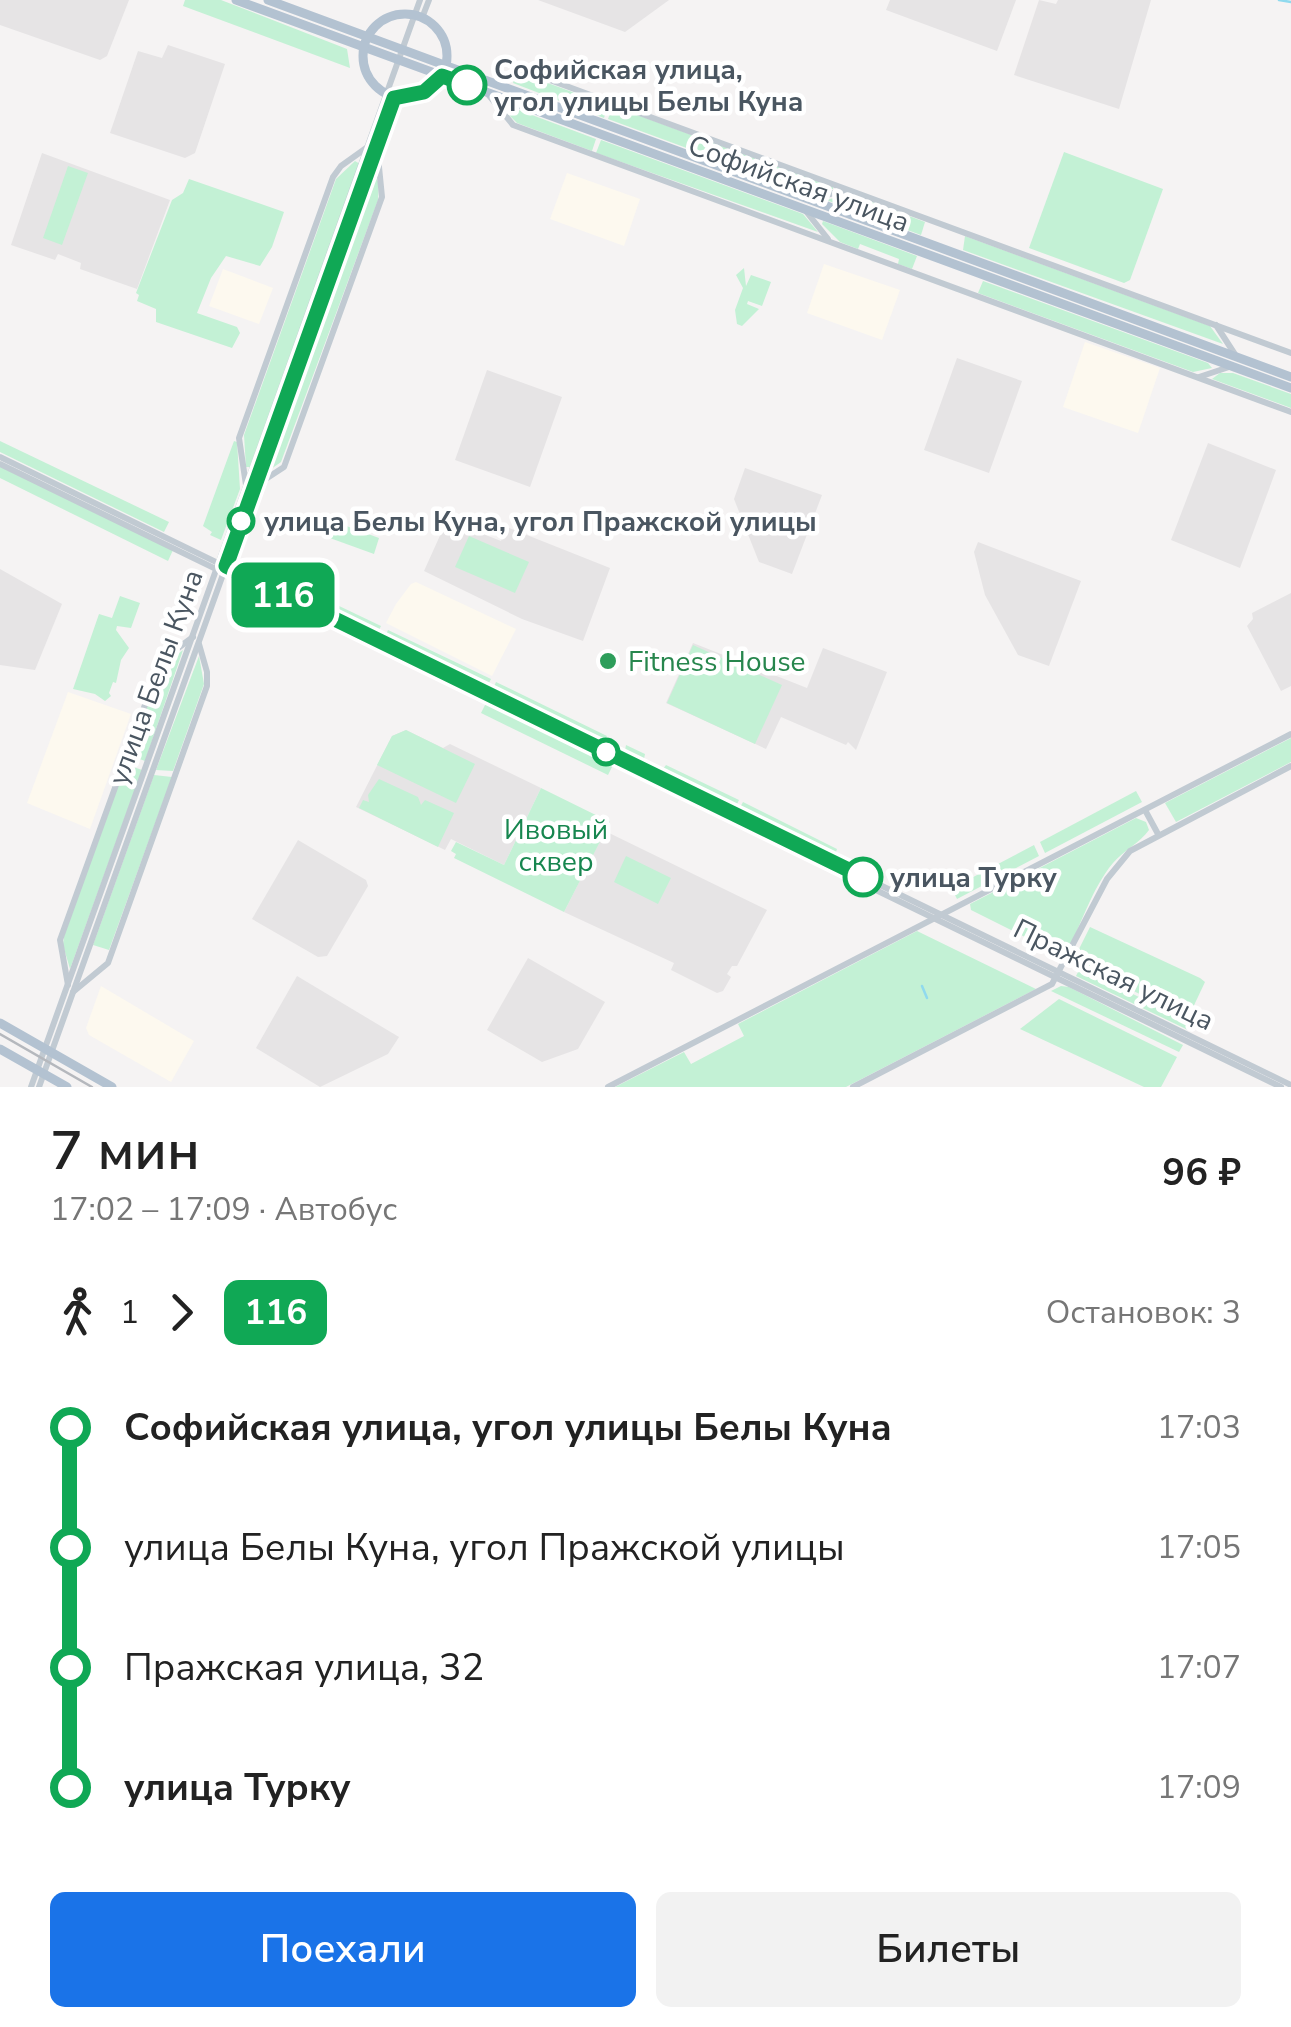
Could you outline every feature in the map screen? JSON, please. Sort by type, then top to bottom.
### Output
[{"type":"main road","name":"Софийская улица","points":[[236,0],[366,42],[1290,382]]},
{"type":"main road","name":"Софийская улица","points":[[268,0],[292,4],[366,42]]},
{"type":"main road","points":[[419,16],[441,35],[447,53],[444,71],[424,92],[390,97],[367,72],[366,42],[388,19],[419,16]]},
{"type":"main road","points":[[0,1024],[112,1087]]},
{"type":"main road","points":[[0,1049],[67,1087]]},
{"type":"street","name":"улица Белы Куна","points":[[419,16],[420,0]]},
{"type":"street","name":"улица Белы Куна","points":[[39,1087],[48,1051],[390,97],[401,55],[428,0]]},
{"type":"street","points":[[1291,353],[540,76],[522,76],[489,87],[513,125],[1291,412]]},
{"type":"street","points":[[373,145],[382,197],[347,295],[284,467],[250,488],[239,446],[245,422],[333,177],[341,166],[373,145]]},
{"type":"street","points":[[831,242],[807,204],[847,189]]},
{"type":"street","points":[[1198,378],[1234,362],[1216,325]]},
{"type":"street","name":"Пражская улица","points":[[0,460],[1281,1087]]},
{"type":"street","points":[[196,639],[207,672],[207,686],[108,963],[70,990],[60,940],[117,780],[160,666],[166,657],[196,639]]},
{"type":"street","points":[[608,1087],[1291,734]]},
{"type":"street","points":[[854,1087],[1052,984],[1111,872],[1130,850],[1291,766]]},
{"type":"street","points":[[1145,810],[1158,834]]},
{"type":"street","name":"Пражская улица","points":[[1059,976],[1291,1085]]},
{"type":"street","name":"улица Белы Куна","points":[[31,1087],[41,1072]]},
{"type":"shaded area","points":[[0,0],[129,0],[107,56],[100,60],[0,25]]},
{"type":"shaded area","points":[[538,0],[669,0],[625,32]]},
{"type":"shaded area","points":[[890,0],[1016,0],[997,51],[886,10]]},
{"type":"shaded area","points":[[1039,0],[1056,4],[1058,0],[1151,0],[1119,109],[1014,75]]},
{"type":"shaded area","points":[[168,45],[225,64],[195,153],[185,158],[110,133],[138,51],[162,58]]},
{"type":"shaded area","points":[[42,153],[170,200],[137,289],[80,269],[81,263],[58,254],[55,260],[11,245]]},
{"type":"shaded area","points":[[567,173],[640,199],[624,246],[550,219]]},
{"type":"shaded area","points":[[824,264],[900,290],[882,340],[807,313]]},
{"type":"shaded area","points":[[223,269],[273,288],[259,324],[209,306]]},
{"type":"shaded area","points":[[1085,342],[1160,368],[1138,433],[1063,407]]},
{"type":"shaded area","points":[[957,358],[1022,381],[989,473],[924,450]]},
{"type":"shaded area","points":[[487,370],[562,397],[530,487],[455,460]]},
{"type":"shaded area","points":[[1208,443],[1276,470],[1240,568],[1171,540]]},
{"type":"shaded area","points":[[745,468],[822,495],[792,574],[759,562],[734,499]]},
{"type":"shaded area","points":[[447,520],[501,541],[507,527],[610,568],[583,641],[522,619],[424,571]]},
{"type":"shaded area","points":[[978,542],[1081,581],[1049,666],[1018,655],[985,595],[974,552]]},
{"type":"shaded area","points":[[0,569],[62,604],[35,670],[0,665]]},
{"type":"shaded area","points":[[416,582],[516,629],[492,676],[386,623],[396,604]]},
{"type":"shaded area","points":[[1291,593],[1291,686],[1281,691],[1247,626],[1253,619],[1252,613]]},
{"type":"shaded area","points":[[693,643],[807,688],[823,648],[887,672],[856,750],[848,742],[846,745],[781,717],[766,749],[666,703]]},
{"type":"shaded area","points":[[68,692],[131,714],[90,829],[27,803]]},
{"type":"shaded area","points":[[406,730],[443,748],[450,744],[541,788],[504,865],[451,839],[445,850],[356,807],[392,736]]},
{"type":"shaded area","points":[[605,831],[767,910],[737,966],[732,966],[727,974],[731,977],[723,991],[717,993],[671,970],[674,963],[564,912]]},
{"type":"shaded area","points":[[298,840],[366,880],[368,886],[327,956],[318,957],[252,919]]},
{"type":"shaded area","points":[[528,958],[605,1002],[578,1049],[542,1062],[487,1030]]},
{"type":"shaded area","points":[[297,976],[399,1037],[388,1054],[320,1087],[256,1048]]},
{"type":"shaded area","points":[[101,986],[194,1041],[171,1082],[89,1035],[86,1028]]},
{"type":"green space","points":[[185,0],[221,0],[347,49],[350,68],[183,6]]},
{"type":"green space","points":[[534,78],[608,105],[604,118],[513,83]]},
{"type":"green space","points":[[508,106],[596,139],[592,151],[517,123],[505,111]]},
{"type":"green space","points":[[613,106],[833,189],[809,193],[608,119]]},
{"type":"green space","points":[[601,140],[803,214],[818,232],[596,153]]},
{"type":"green space","points":[[1064,152],[1163,189],[1130,280],[1124,283],[1029,248]]},
{"type":"green space","points":[[355,161],[360,164],[250,467],[246,467],[244,435],[336,179]]},
{"type":"green space","points":[[68,166],[88,173],[62,245],[43,238]]},
{"type":"green space","points":[[371,170],[379,183],[378,200],[281,462],[264,474]]},
{"type":"green space","points":[[189,179],[284,212],[272,247],[260,266],[226,256],[211,278],[197,313],[237,327],[240,333],[232,348],[156,322],[156,309],[137,301],[136,293],[172,200],[183,193]]},
{"type":"green space","points":[[851,194],[925,222],[921,235],[826,200]]},
{"type":"green space","points":[[823,221],[917,256],[912,269],[898,264],[899,259],[860,244],[858,249],[840,242]]},
{"type":"green space","points":[[965,236],[1210,326],[1223,344],[963,250]]},
{"type":"green space","points":[[744,268],[746,286],[751,275],[771,282],[762,306],[748,301],[747,304],[759,309],[742,326],[737,324],[735,310],[743,288],[736,275]]},
{"type":"green space","points":[[983,281],[1208,363],[1212,368],[1193,372],[978,293]]},
{"type":"green space","points":[[1220,373],[1233,373],[1291,394],[1291,408],[1212,379]]},
{"type":"green space","points":[[0,441],[169,522],[164,532],[0,452]]},
{"type":"green space","points":[[234,441],[240,489],[221,540],[203,526]]},
{"type":"green space","points":[[0,466],[173,550],[168,561],[0,478]]},
{"type":"green space","points":[[322,517],[379,538],[374,554],[316,533]]},
{"type":"green space","points":[[469,536],[529,562],[515,593],[455,567]]},
{"type":"green space","points":[[291,583],[381,626],[377,634],[287,592]]},
{"type":"green space","points":[[120,596],[140,603],[131,628],[117,626],[129,648],[121,660],[111,696],[105,701],[95,694],[73,689],[99,614],[112,618]]},
{"type":"green space","points":[[388,630],[491,679],[486,689],[384,639]]},
{"type":"green space","points":[[693,645],[782,685],[755,744],[667,703]]},
{"type":"green space","points":[[183,650],[145,761],[129,755],[162,666]]},
{"type":"green space","points":[[199,656],[204,684],[173,771],[156,770]]},
{"type":"green space","points":[[496,682],[607,736],[602,746],[492,691]]},
{"type":"green space","points":[[486,703],[613,765],[608,775],[481,713]]},
{"type":"green space","points":[[406,730],[475,764],[456,803],[377,765],[392,736]]},
{"type":"green space","points":[[1291,738],[1291,762],[1176,822],[1165,803]]},
{"type":"green space","points":[[626,745],[663,769],[666,765],[739,800],[734,810],[624,756]]},
{"type":"green space","points":[[125,764],[142,770],[70,969],[64,936]]},
{"type":"green space","points":[[154,775],[172,777],[109,950],[93,945]]},
{"type":"green space","points":[[379,779],[418,797],[421,805],[425,800],[454,813],[438,847],[359,808],[363,800],[369,802],[368,795]]},
{"type":"green space","name":"Ивовый сквер","points":[[541,788],[610,822],[564,912],[454,858],[456,854],[451,851],[456,842],[504,865]]},
{"type":"green space","points":[[1136,791],[1142,802],[1045,853],[1040,842]]},
{"type":"green space","points":[[743,802],[837,849],[834,858],[738,811]]},
{"type":"green space","points":[[1136,818],[1146,822],[1149,830],[1106,873],[1065,957],[971,910],[970,904]]},
{"type":"green space","points":[[1034,845],[1039,856],[957,899],[954,893],[960,890],[958,885]]},
{"type":"green space","points":[[626,856],[671,878],[658,904],[614,882]]},
{"type":"green space","points":[[1090,927],[1205,982],[1188,1018],[1073,961]]},
{"type":"green space","points":[[917,931],[1036,989],[846,1087],[615,1087],[684,1052],[691,1064],[744,1036],[738,1024]]},
{"type":"green space","points":[[1079,970],[1194,1024],[1188,1030],[1076,976]]},
{"type":"green space","points":[[1061,986],[1183,1045],[1179,1052],[1051,991]]},
{"type":"green space","points":[[1059,999],[1177,1057],[1161,1087],[1144,1087],[1020,1029]]},
{"type":"waterway","points":[[1279,0],[1291,2]]},
{"type":"waterway","points":[[922,986],[927,998]]},
{"type":"tram line","points":[[0,1034],[92,1087]]},
{"type":"bus line","name":"116","points":[[467,85],[442,76],[424,92],[394,98],[226,566],[863,877]]},
{"type":"place","name":"Софийская улица, угол улицы Белы Куна","points":[[467,85]]},
{"type":"place","name":"улица Белы Куна, угол Пражской улицы","points":[[241,521]]},
{"type":"place","name":"Fitness House","points":[[608,661]]},
{"type":"place","name":"улица Турку","points":[[863,877]]}]
